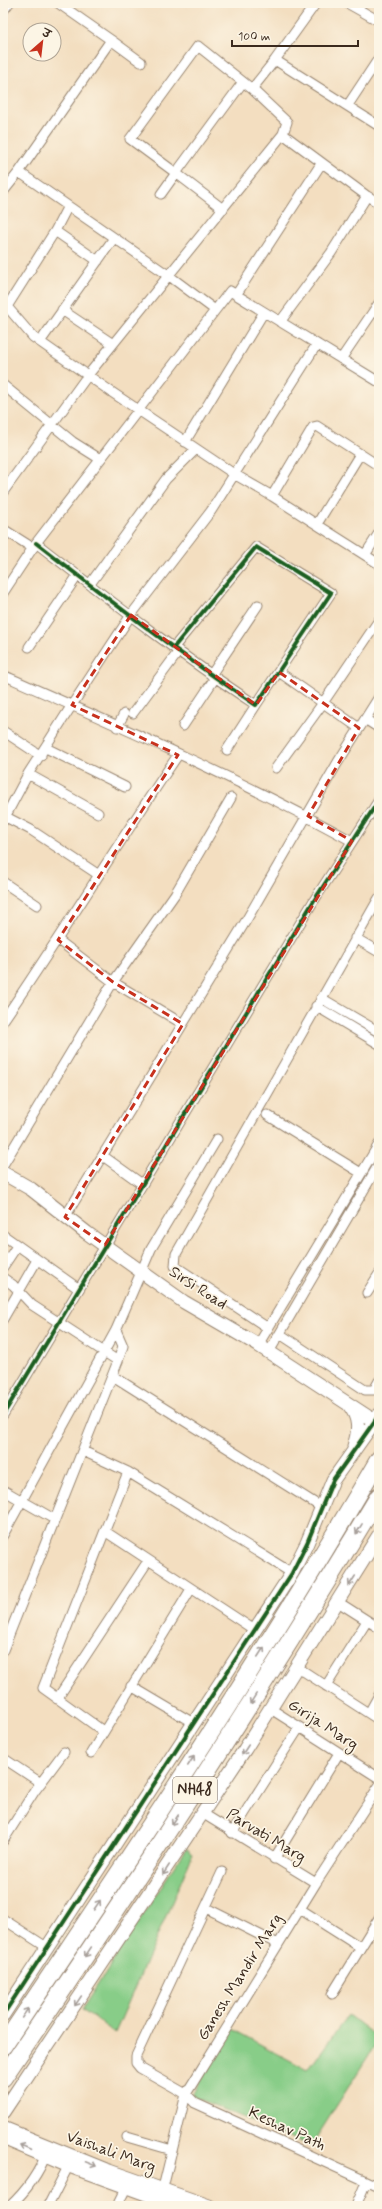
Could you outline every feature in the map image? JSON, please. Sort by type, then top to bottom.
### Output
[{"type":"highway","name":"NH48","points":[[3,2046],[110,1886],[314,1570],[379,1459]]},
{"type":"highway","name":"NH48","points":[[3,2078],[195,1790],[335,1570],[379,1496]]},
{"type":"street","points":[[3,11],[9,3]]},
{"type":"street","points":[[58,3],[142,62]]},
{"type":"street","points":[[252,89],[316,3]]},
{"type":"street","points":[[347,3],[379,21]]},
{"type":"street","points":[[3,192],[19,172],[111,40]]},
{"type":"street","points":[[3,492],[88,375],[168,275],[223,209],[283,134],[287,122],[252,89],[198,46],[130,139],[223,209]]},
{"type":"street","points":[[348,105],[379,58]]},
{"type":"street","points":[[275,60],[379,126]]},
{"type":"street","points":[[161,194],[243,82]]},
{"type":"street","points":[[283,134],[321,164],[379,203]]},
{"type":"street","points":[[236,295],[321,164]]},
{"type":"street","points":[[19,172],[168,275],[215,310]]},
{"type":"street","points":[[280,322],[331,252],[367,196]]},
{"type":"street","points":[[68,206],[55,232],[5,303],[33,337],[185,442],[379,564]]},
{"type":"street","points":[[55,232],[98,261]]},
{"type":"street","points":[[40,342],[114,238]]},
{"type":"street","points":[[3,593],[35,546],[100,459],[230,291],[379,382]]},
{"type":"street","points":[[340,359],[379,303]]},
{"type":"street","points":[[62,310],[113,344]]},
{"type":"street","points":[[185,442],[264,312]]},
{"type":"street","points":[[99,875],[31,830],[5,819],[28,774],[44,752],[72,705],[131,615],[211,511],[317,344]]},
{"type":"street","points":[[3,385],[73,442],[100,459]]},
{"type":"street","points":[[272,496],[313,427],[317,426],[379,466]]},
{"type":"street","points":[[90,584],[166,479],[196,449]]},
{"type":"street","points":[[317,524],[360,454]]},
{"type":"street","points":[[3,529],[35,546],[78,575],[213,676],[256,705]]},
{"type":"street","points":[[365,555],[379,533]]},
{"type":"street","points":[[117,727],[256,547],[331,593],[227,750]]},
{"type":"street","points":[[29,647],[78,575]]},
{"type":"street","points":[[183,726],[258,605]]},
{"type":"street","points":[[276,768],[323,703],[379,620]]},
{"type":"street","points":[[279,672],[359,728]]},
{"type":"street","points":[[3,675],[72,705],[308,816],[352,841]]},
{"type":"street","points":[[65,1217],[183,1024],[359,728],[379,697]]},
{"type":"street","points":[[365,719],[379,728]]},
{"type":"street","points":[[3,732],[125,788]]},
{"type":"street","points":[[3,1021],[58,940],[117,845],[178,755]]},
{"type":"street","points":[[28,774],[98,813]]},
{"type":"street","points":[[3,1165],[113,982],[175,894],[231,798]]},
{"type":"street","points":[[3,1415],[142,1184],[352,841],[379,800]]},
{"type":"street","points":[[3,882],[37,905]]},
{"type":"street","points":[[268,1328],[175,1266],[174,1261],[176,1254],[316,1006],[379,898]]},
{"type":"street","points":[[355,938],[379,952]]},
{"type":"street","points":[[58,940],[113,982],[183,1024]]},
{"type":"street","points":[[321,998],[379,1032]]},
{"type":"street","points":[[316,1006],[379,1044]]},
{"type":"street","points":[[268,1114],[361,1173]]},
{"type":"street","points":[[3,1535],[116,1330],[151,1249],[217,1139]]},
{"type":"street","points":[[258,1345],[379,1144]]},
{"type":"street","points":[[102,1156],[142,1184]]},
{"type":"street","points":[[269,1352],[379,1164]]},
{"type":"street","name":"Sirsi Road","points":[[3,1173],[31,1189],[65,1217],[184,1302],[258,1345],[348,1403],[378,1420]]},
{"type":"street","points":[[3,1235],[79,1289]]},
{"type":"street","points":[[3,1267],[18,1246]]},
{"type":"street","points":[[3,1319],[37,1260]]},
{"type":"street","points":[[367,1293],[379,1274]]},
{"type":"street","points":[[3,1278],[19,1291],[32,1305],[118,1361]]},
{"type":"street","points":[[3,1650],[54,1519],[113,1376],[122,1346],[116,1330]]},
{"type":"street","points":[[280,1334],[365,1390],[374,1390],[379,1381]]},
{"type":"street","points":[[113,1376],[321,1507]]},
{"type":"street","points":[[348,1403],[354,1411],[358,1427],[352,1454]]},
{"type":"street","points":[[3,2015],[256,1631],[292,1573],[308,1543],[333,1480],[378,1420]]},
{"type":"street","points":[[83,1451],[128,1472],[292,1573]]},
{"type":"street","points":[[103,1731],[43,1688],[106,1532],[128,1472]]},
{"type":"street","points":[[3,1490],[54,1519]]},
{"type":"street","points":[[106,1532],[256,1631]]},
{"type":"street","points":[[3,2112],[271,1709],[379,1535]]},
{"type":"street","points":[[57,1699],[148,1561]]},
{"type":"street","points":[[91,1752],[191,1589]]},
{"type":"street","points":[[338,1602],[379,1628]]},
{"type":"street","points":[[326,1686],[367,1621]]},
{"type":"street","points":[[297,1667],[379,1720]]},
{"type":"street","points":[[131,1686],[195,1724]]},
{"type":"street","points":[[369,1713],[379,1695]]},
{"type":"street","name":"Girija Marg","points":[[271,1709],[298,1728],[379,1778]]},
{"type":"street","points":[[232,1833],[298,1728]]},
{"type":"street","points":[[5,1834],[64,1752]]},
{"type":"street","points":[[274,1859],[339,1752]]},
{"type":"street","points":[[3,1758],[41,1783]]},
{"type":"street","name":"Ganesh Mandir Marg","points":[[162,2194],[186,2094],[316,1883],[379,1786]]},
{"type":"street","name":"Parvati Marg","points":[[202,1813],[274,1859],[316,1883]]},
{"type":"street","name":"Keshav Path","points":[[222,1872],[136,2056],[136,2063],[140,2068],[186,2094],[195,2103],[379,2187]]},
{"type":"street","points":[[206,1908],[278,1944]]},
{"type":"street","points":[[300,1909],[360,1947]]},
{"type":"street","points":[[332,1994],[360,1947],[375,1931],[379,1918]]},
{"type":"street","points":[[3,1919],[48,1948]]},
{"type":"street","name":"Vaishali Marg","points":[[3,2128],[47,2151],[126,2188],[162,2194],[208,2206]]},
{"type":"street","points":[[127,2137],[172,2150]]},
{"type":"street","name":"Vaishali Marg","points":[[3,2138],[47,2151]]},
{"type":"street","points":[[10,2206],[21,2195],[33,2179],[47,2151]]},
{"type":"street","points":[[48,2206],[71,2161]]},
{"type":"street","name":"Vaishali Marg","points":[[71,2161],[106,2170],[162,2194],[179,2206]]},
{"type":"street","points":[[356,2206],[366,2182]]},
{"type":"street","points":[[117,2206],[126,2188]]},
{"type":"highlighted area","points":[[131,615],[256,705],[279,672],[359,728],[308,816],[352,841],[105,1245],[65,1217],[183,1024],[113,982],[58,940],[178,755],[72,705]]},
{"type":"green space","points":[[186,1848],[193,1854],[115,2033],[82,2009]]},
{"type":"green space","points":[[348,2015],[379,2039],[311,2146],[192,2096],[230,2028],[308,2070]]},
{"type":"cycle path","points":[[36,543],[172,647],[256,705],[331,593],[256,547],[174,647]]},
{"type":"cycle path","points":[[3,1415],[313,902],[379,800]]},
{"type":"cycle path","points":[[3,2015],[292,1573],[307,1543],[333,1480],[379,1415]]}]
